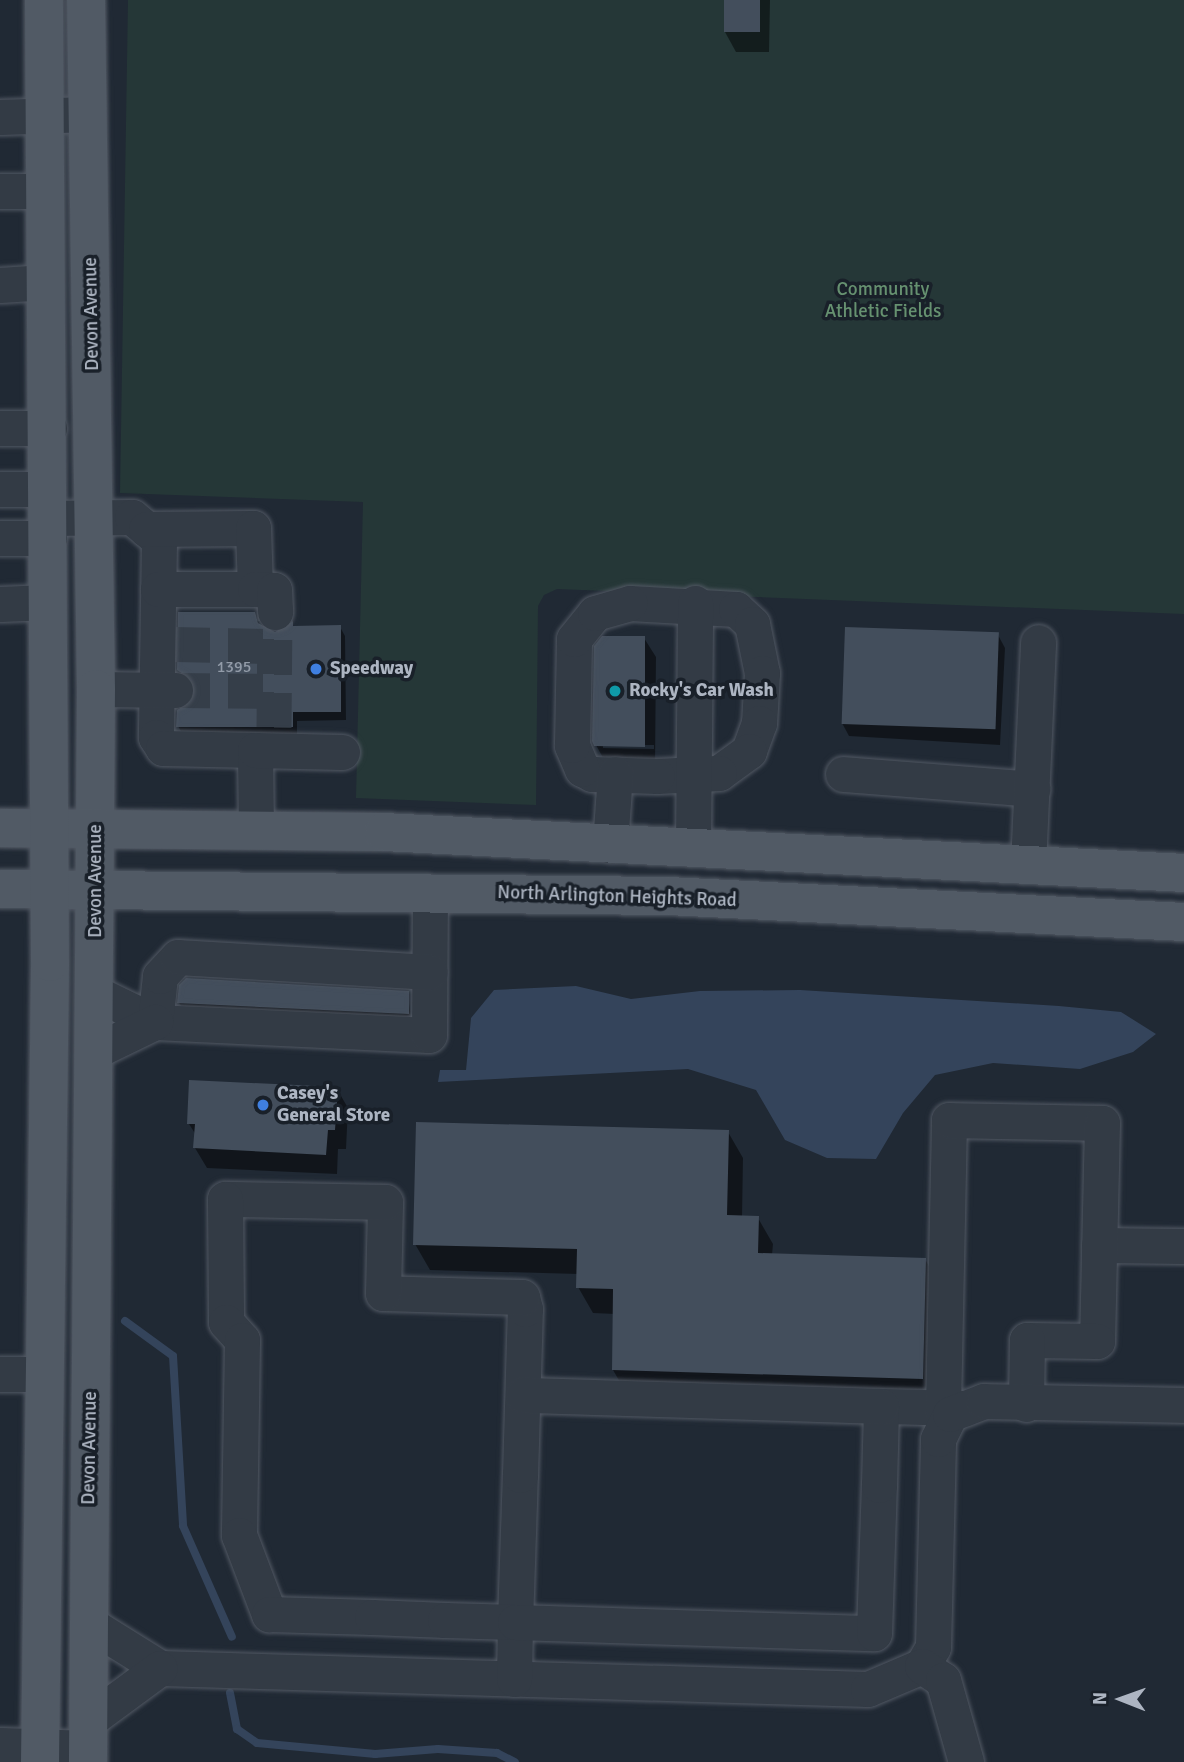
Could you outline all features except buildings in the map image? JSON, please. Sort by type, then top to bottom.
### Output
[{"type":"main road","points":[[40,1755],[50,827],[44,0]]},
{"type":"main road","name":"Devon Avenue","points":[[86,0],[96,689],[88,1744]]},
{"type":"main road","points":[[0,828],[95,827],[452,835],[1184,873]]},
{"type":"main road","name":"North Arlington Heights Road","points":[[0,889],[49,887],[668,896],[1184,922]]},
{"type":"street","points":[[0,117],[88,114]]},
{"type":"street","points":[[0,191],[44,191]]},
{"type":"street","points":[[0,285],[46,282]]},
{"type":"street","points":[[0,428],[49,428]]},
{"type":"street","points":[[0,489],[49,515],[132,517],[159,540],[158,589],[166,645],[166,689],[156,737],[163,748],[268,743],[342,752]]},
{"type":"street","points":[[0,538],[49,515]]},
{"type":"street","points":[[146,529],[253,528],[265,600],[158,589]]},
{"type":"street","points":[[0,604],[48,602]]},
{"type":"street","points":[[630,603],[695,603],[736,609],[752,624],[762,673],[759,723],[749,751],[719,773],[592,774],[582,769],[575,755],[574,639],[595,613],[630,603]]},
{"type":"street","points":[[693,848],[695,603]]},
{"type":"street","points":[[1028,865],[1038,642]]},
{"type":"street","points":[[96,689],[166,689]]},
{"type":"street","points":[[256,830],[268,743]]},
{"type":"street","points":[[610,845],[615,774]]},
{"type":"street","points":[[843,774],[1032,789]]},
{"type":"street","points":[[95,993],[155,1022],[429,1035],[430,893]]},
{"type":"street","points":[[155,1022],[160,976],[178,957],[430,972]]},
{"type":"street","points":[[95,1051],[155,1022]]},
{"type":"street","points":[[88,1623],[160,1668],[868,1689],[922,1666],[933,1647],[938,1439],[955,1408],[949,1120],[1102,1123],[1097,1342],[1027,1340],[1026,1404]]},
{"type":"street","points":[[514,1679],[516,1622],[523,1395],[523,1297],[383,1293],[385,1202],[225,1199],[226,1322],[242,1340],[239,1535],[269,1614],[516,1622],[874,1633],[881,1406]]},
{"type":"street","points":[[1099,1245],[1184,1246]]},
{"type":"street","points":[[0,1374],[44,1374]]},
{"type":"street","points":[[523,1395],[955,1408],[984,1401],[1026,1404],[1184,1405]]},
{"type":"street","points":[[302,1673],[304,1615]]},
{"type":"street","points":[[922,1666],[943,1680],[966,1762]]},
{"type":"street","points":[[0,1745],[40,1755],[88,1744],[160,1668]]},
{"type":"green space","name":"Community Athletic Fields","points":[[128,0],[1184,0],[1184,614],[557,589],[544,595],[538,606],[536,805],[356,798],[363,502],[120,493]]},
{"type":"water","points":[[576,986],[631,999],[700,991],[800,990],[1059,1006],[1121,1012],[1156,1034],[1133,1052],[1080,1069],[993,1063],[935,1075],[903,1113],[876,1159],[827,1158],[785,1140],[756,1090],[688,1069],[438,1082],[440,1070],[466,1070],[471,1018],[494,990]]},
{"type":"waterway","points":[[125,1321],[173,1356],[183,1526],[232,1637]]},
{"type":"waterway","points":[[230,1693],[237,1729],[257,1743],[375,1754],[438,1749],[497,1753],[515,1762]]},
{"type":"tunnel","points":[[274,727],[275,612]]},
{"type":"tunnel","points":[[175,644],[274,646]]},
{"type":"tunnel","points":[[175,690],[274,691]]},
{"type":"place","name":"Speedway","points":[[316,669]]},
{"type":"place","name":"Rocky's Car Wash","points":[[615,691]]},
{"type":"place","name":"Casey's General Store","points":[[263,1105]]}]
